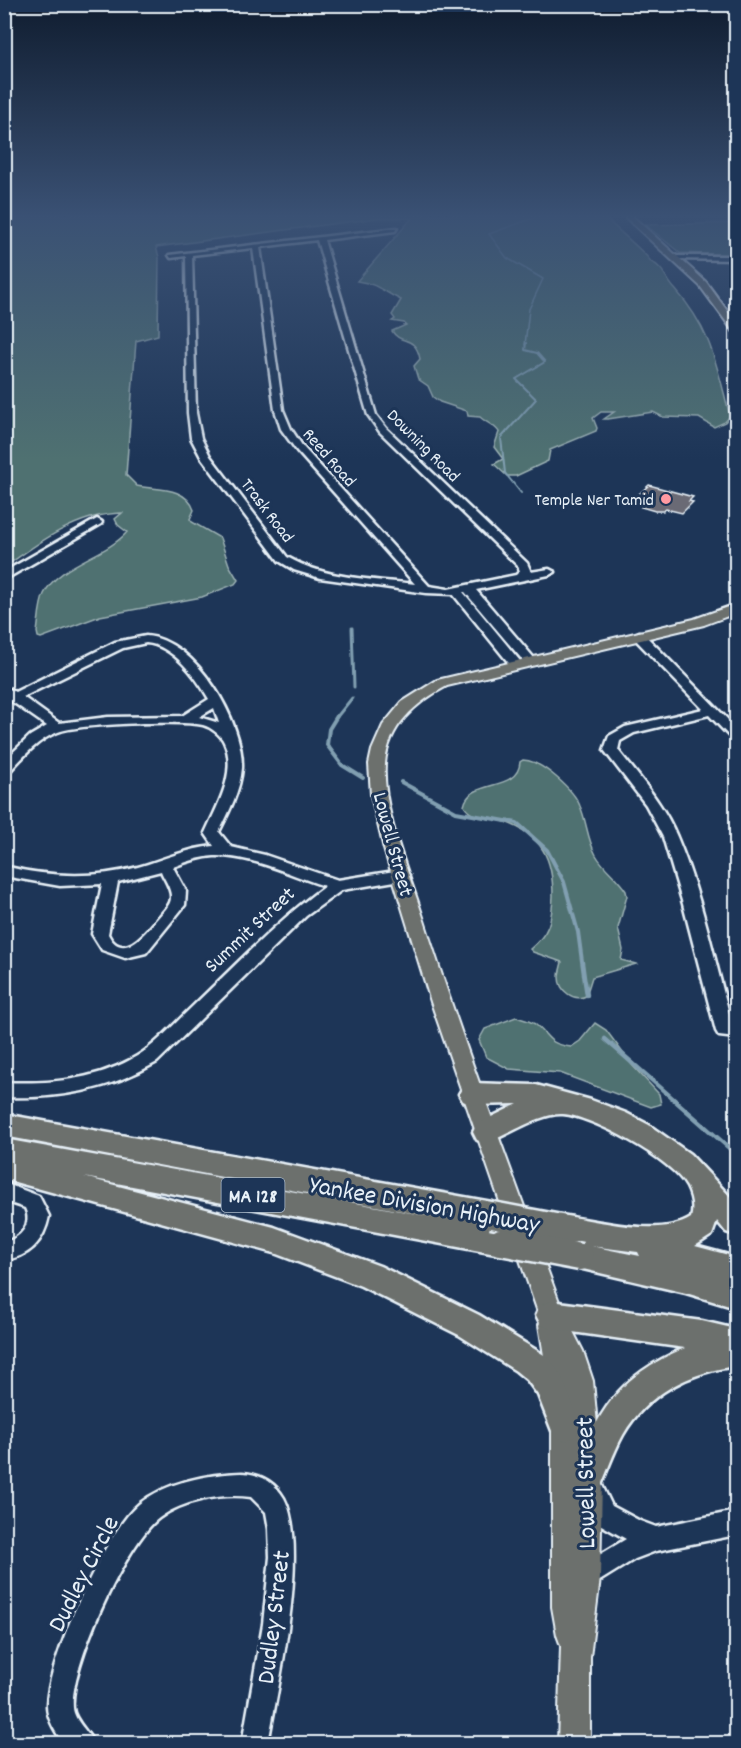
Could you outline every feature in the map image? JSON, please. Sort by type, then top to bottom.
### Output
[{"type":"highway","points":[[472,1094],[533,1095],[592,1110],[633,1127],[666,1148],[695,1174],[736,1223]]},
{"type":"highway","points":[[486,1132],[524,1113],[561,1103]]},
{"type":"highway","name":"Yankee Division Highway","points":[[4,1125],[570,1230],[663,1250],[736,1270]]},
{"type":"highway","name":"Yankee Division Highway","points":[[4,1150],[652,1271],[736,1294]]},
{"type":"highway","points":[[4,1167],[274,1240],[370,1276],[469,1325],[527,1360],[538,1369],[550,1386],[566,1425]]},
{"type":"highway","points":[[570,1230],[650,1240],[673,1240],[688,1236],[701,1228],[706,1217],[707,1204],[695,1174]]},
{"type":"highway","points":[[551,1315],[702,1336],[736,1344]]},
{"type":"highway","points":[[588,1479],[616,1417],[633,1397],[675,1368],[694,1359],[714,1353],[736,1351]]},
{"type":"main road","points":[[714,297],[733,319],[736,329]]},
{"type":"main road","name":"Lowell Street","points":[[574,1743],[575,1657],[585,1578],[588,1479],[580,1381],[574,1360],[551,1315],[433,982],[401,875],[378,781],[379,754],[388,729],[407,705],[433,688],[457,678],[699,622],[735,609]]},
{"type":"main road","name":"Lowell Street","points":[[551,1315],[565,1405],[567,1607],[575,1657]]},
{"type":"street","name":"Trask Road","points":[[190,297],[192,420],[196,438],[210,463],[273,548],[290,564],[320,574],[426,590],[457,592],[549,572]]},
{"type":"street","name":"Reed Road","points":[[263,297],[279,410],[286,429],[300,449],[426,590]]},
{"type":"street","name":"Downing Road","points":[[337,297],[372,416],[383,430],[523,565],[526,572],[520,577]]},
{"type":"street","points":[[4,577],[97,522]]},
{"type":"street","points":[[470,589],[523,662]]},
{"type":"street","points":[[457,592],[523,662]]},
{"type":"street","points":[[639,636],[736,735]]},
{"type":"street","points":[[9,693],[119,645],[137,640],[148,640],[171,648],[217,700],[231,742],[236,774],[212,833],[191,855]]},
{"type":"street","points":[[9,693],[57,727]]},
{"type":"street","points":[[185,720],[217,700]]},
{"type":"street","points":[[713,710],[630,730],[614,739],[611,750],[663,821],[688,894],[725,1031],[736,1031]]},
{"type":"street","points":[[4,769],[33,741],[57,727],[75,724],[185,720],[213,725],[225,733],[231,742]]},
{"type":"street","points":[[212,833],[226,851]]},
{"type":"street","points":[[4,871],[43,878],[111,878],[165,865],[191,855],[226,851],[338,885]]},
{"type":"street","points":[[111,878],[100,934],[103,941],[116,950],[132,952],[147,943],[177,905],[178,891],[165,865]]},
{"type":"street","name":"Summit Street","points":[[4,1089],[47,1090],[98,1081],[120,1074],[151,1057],[301,912],[338,885],[401,875]]},
{"type":"street","points":[[4,1192],[32,1202],[39,1216],[35,1234],[28,1242],[19,1248],[4,1251]]},
{"type":"street","points":[[588,1479],[604,1514],[633,1531],[656,1539]]},
{"type":"street","name":"Dudley Circle","points":[[81,1743],[66,1724],[60,1710],[60,1691],[83,1625],[135,1523],[166,1500],[193,1492],[227,1486],[252,1485],[266,1494]]},
{"type":"street","name":"Dudley Street","points":[[255,1743],[281,1565],[281,1530],[277,1509],[266,1494]]},
{"type":"street","points":[[585,1578],[627,1551],[656,1539],[736,1523]]},
{"type":"green space","points":[[5,297],[158,297],[158,335],[136,341],[126,475],[137,486],[170,490],[190,502],[194,510],[190,519],[220,538],[229,565],[238,580],[235,584],[202,597],[100,616],[41,638],[38,637],[37,632],[44,594],[60,575],[108,548],[127,532],[118,525],[115,519],[122,513],[90,518],[74,524],[45,539],[5,567]]},
{"type":"green space","points":[[395,297],[681,297],[705,334],[730,416],[725,422],[714,427],[699,418],[663,417],[653,412],[604,419],[614,412],[601,412],[593,418],[596,431],[550,450],[548,461],[516,476],[507,476],[494,464],[503,459],[494,447],[499,432],[480,417],[468,416],[467,411],[440,402],[433,397],[428,386],[418,379],[414,366],[420,359],[418,351],[415,346],[399,338],[392,331],[406,325],[392,321],[395,319],[392,315],[401,300]]},
{"type":"green space","points":[[523,760],[547,770],[577,799],[596,855],[626,891],[627,896],[618,928],[623,950],[621,960],[636,964],[592,977],[586,996],[577,998],[564,991],[559,977],[562,962],[530,949],[545,932],[552,912],[551,871],[543,850],[536,841],[518,827],[500,820],[477,816],[467,811],[464,806],[468,797],[475,792],[511,778]]},
{"type":"green space","points":[[516,1017],[535,1024],[553,1041],[571,1047],[580,1041],[595,1023],[606,1030],[632,1065],[659,1094],[661,1104],[651,1107],[560,1073],[509,1069],[486,1057],[479,1040],[485,1029]]},
{"type":"building","name":"Temple Ner Tamid","points":[[649,485],[693,497],[689,501],[693,502],[682,513],[666,509],[655,511],[641,507],[643,505],[638,504],[644,495],[639,494]]},
{"type":"waterway","points":[[525,345],[529,309],[535,297]]},
{"type":"waterway","points":[[521,493],[505,473],[501,438],[536,399],[516,379],[545,362],[537,353],[525,350],[526,343]]},
{"type":"waterway","points":[[352,628],[354,687]]},
{"type":"waterway","points":[[336,718],[352,698]]},
{"type":"waterway","points":[[337,716],[329,729],[327,745],[342,765],[363,778]]},
{"type":"waterway","points":[[401,782],[456,812],[517,823],[547,850],[564,882],[578,932],[585,983]]},
{"type":"waterway","points":[[585,982],[587,995]]},
{"type":"waterway","points":[[605,1039],[736,1154]]},
{"type":"place","name":"Temple Ner Tamid","points":[[666,499]]}]
